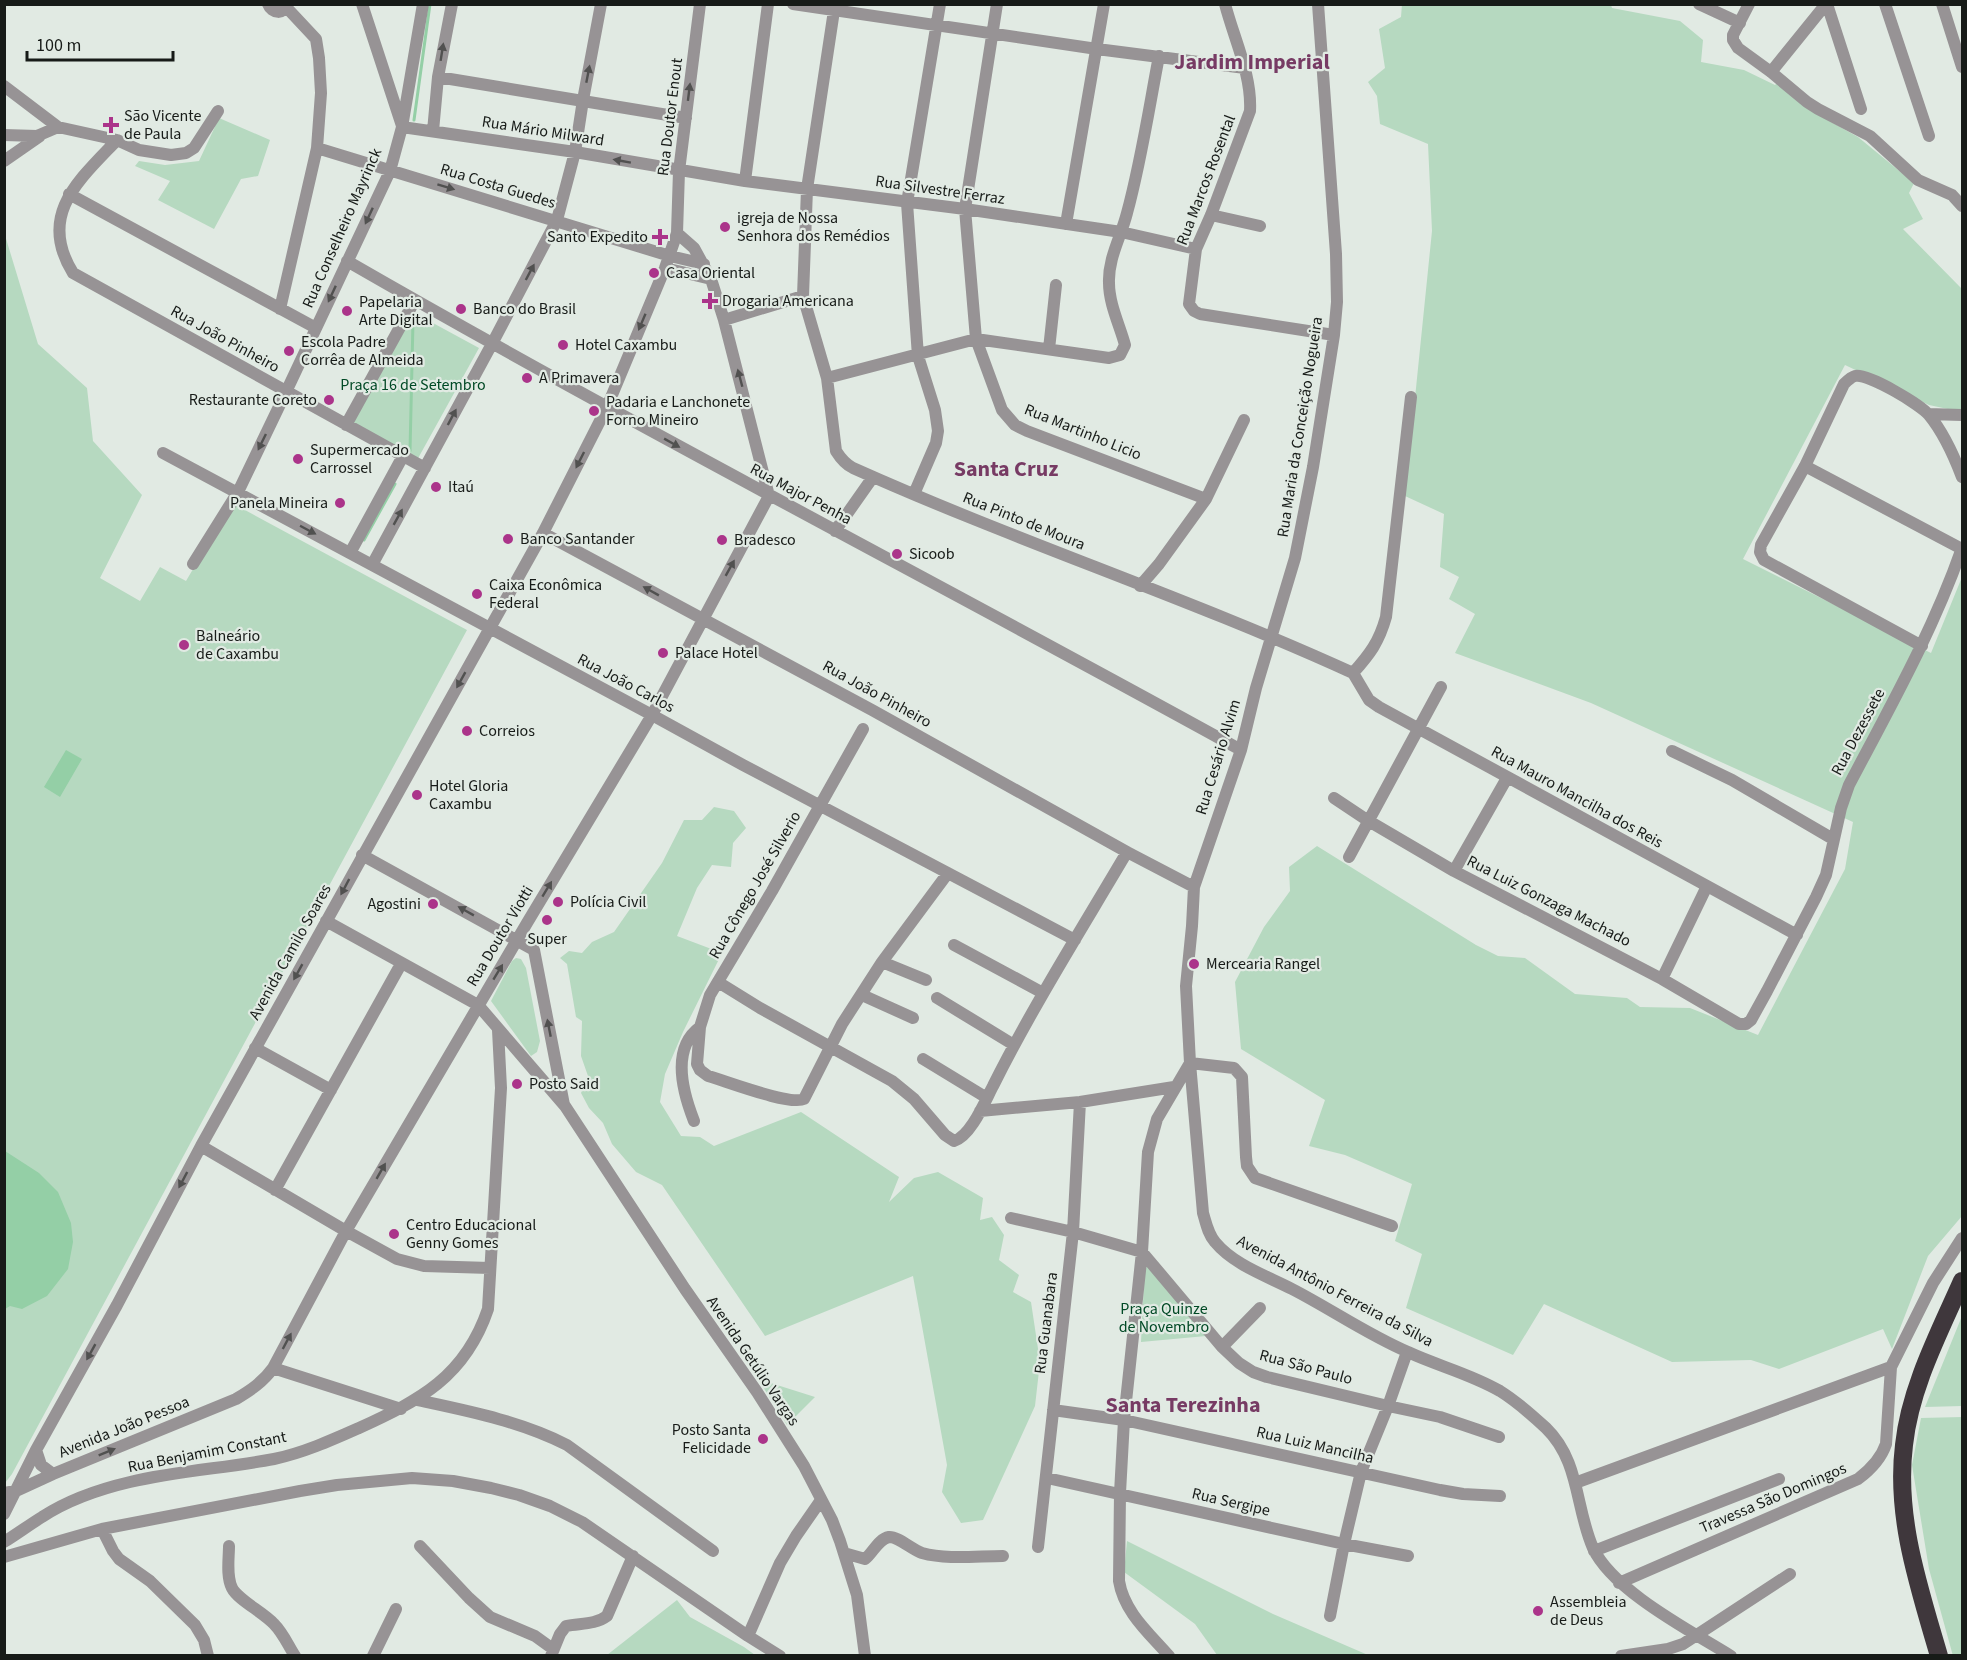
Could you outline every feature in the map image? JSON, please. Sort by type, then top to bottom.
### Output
[{"type":"highway","points":[[1939,1656],[1918,1584],[1905,1523],[1902,1477],[1904,1443],[1919,1385],[1962,1281]]},
{"type":"street","points":[[268,4],[273,11],[278,13],[288,6],[312,34],[318,47],[321,93],[317,148],[280,309]]},
{"type":"street","points":[[362,4],[402,128]]},
{"type":"street","name":"Rua Conselheiro Mayrinck","points":[[193,564],[238,492],[390,171],[402,128],[423,4]]},
{"type":"street","points":[[433,131],[438,78],[452,4]]},
{"type":"street","points":[[372,565],[557,220],[575,152],[601,4]]},
{"type":"street","name":"Rua Doutor Enout","points":[[667,262],[677,233],[679,171],[700,4]]},
{"type":"street","points":[[745,181],[768,4]]},
{"type":"street","points":[[793,4],[835,8],[1097,49],[1245,68]]},
{"type":"street","points":[[914,494],[936,443],[938,431],[935,410],[918,356],[907,202],[940,4]]},
{"type":"street","name":"Rua Martinho Licio","points":[[997,4],[965,209],[976,339],[1002,410],[1015,425],[1206,498]]},
{"type":"street","points":[[1066,224],[1104,4]]},
{"type":"street","name":"Rua Marcos Rosental","points":[[1225,4],[1245,68],[1251,101],[1250,111],[1196,249],[1189,299],[1191,308],[1200,314],[1335,335]]},
{"type":"street","name":"Rua Maria da Conceição Nogueira","points":[[1273,637],[1302,528],[1335,335],[1336,254],[1318,4]]},
{"type":"street","points":[[1699,4],[1740,23]]},
{"type":"street","points":[[1749,4],[1733,35],[1738,48],[1818,109],[1870,136],[1918,180],[1952,195],[1962,206]]},
{"type":"street","points":[[1771,72],[1827,4]]},
{"type":"street","points":[[1827,4],[1861,109]]},
{"type":"street","points":[[1885,4],[1929,136]]},
{"type":"street","points":[[1942,4],[1961,62]]},
{"type":"street","name":"Rua Pinto de Moura","points":[[835,8],[807,189],[803,296],[827,378],[836,452],[846,464],[873,477],[1140,586],[1273,637],[1353,673]]},
{"type":"street","points":[[827,378],[976,339],[1109,358],[1120,355],[1125,345],[1109,285],[1112,256],[1133,188],[1159,56]]},
{"type":"street","points":[[438,78],[686,118]]},
{"type":"street","points":[[4,86],[58,127],[117,140],[139,150],[171,155],[186,153],[194,148],[218,111]]},
{"type":"street","points":[[4,161],[58,127]]},
{"type":"street","name":"Rua Mário Milward","points":[[402,128],[575,152],[679,171]]},
{"type":"street","points":[[4,135],[44,134]]},
{"type":"street","points":[[117,140],[76,183],[69,194],[316,328]]},
{"type":"street","name":"Rua Costa Guedes","points":[[317,148],[557,220],[667,262]]},
{"type":"street","name":"Rua Silvestre Ferraz","points":[[679,171],[1121,232],[1196,249]]},
{"type":"street","name":"Rua João Pinheiro","points":[[69,194],[63,211],[60,235],[63,254],[73,273],[424,468]]},
{"type":"street","points":[[1211,215],[1260,226]]},
{"type":"street","points":[[677,233],[694,248],[711,279],[724,320],[769,496]]},
{"type":"street","name":"Rua Major Penha","points":[[347,261],[769,496],[1098,671],[1241,750]]},
{"type":"street","points":[[667,262],[704,264]]},
{"type":"street","points":[[667,262],[711,279]]},
{"type":"street","name":"Avenida Camilo Soares","points":[[4,1514],[10,1492],[117,1305],[255,1048],[543,532],[607,407],[667,262]]},
{"type":"street","points":[[1049,349],[1056,285]]},
{"type":"street","points":[[724,320],[803,296]]},
{"type":"street","points":[[346,425],[415,300]]},
{"type":"street","points":[[1922,646],[1764,560],[1760,552],[1761,545],[1805,466],[1844,384],[1855,376],[1863,376],[1890,388],[1928,414],[1955,459],[1962,477]]},
{"type":"street","points":[[1353,673],[1375,646],[1386,617],[1411,397]]},
{"type":"street","points":[[1928,414],[1962,415]]},
{"type":"street","points":[[1140,586],[1159,564],[1206,498],[1244,420]]},
{"type":"street","name":"Rua João Carlos","points":[[163,453],[742,765],[1074,940]]},
{"type":"street","points":[[350,553],[403,456]]},
{"type":"street","points":[[1805,466],[1962,549]]},
{"type":"street","points":[[835,531],[873,477]]},
{"type":"street","name":"Rua Doutor Viotti","points":[[254,1388],[273,1368],[346,1232],[517,939],[652,715],[769,496]]},
{"type":"street","name":"Rua João Pinheiro","points":[[543,532],[872,710],[1126,852],[1194,887]]},
{"type":"street","name":"Rua Dezessete","points":[[1751,1020],[1797,935],[1826,875],[1833,839],[1849,785],[1922,646],[1948,588],[1962,549]]},
{"type":"street","name":"Rua Cesário Alvim","points":[[1194,887],[1241,750],[1256,688],[1273,637]]},
{"type":"street","name":"Rua Mauro Mancilha dos Reis","points":[[1353,673],[1369,700],[1418,729],[1797,935]]},
{"type":"street","points":[[1349,857],[1441,687]]},
{"type":"street","name":"Rua Cônego José Silverio","points":[[830,1046],[808,1094],[801,1101],[781,1099],[708,1076],[700,1070],[697,1064],[700,1028],[707,1001],[863,729]]},
{"type":"street","points":[[1672,750],[1732,780],[1833,839]]},
{"type":"street","points":[[1454,871],[1508,778]]},
{"type":"street","name":"Rua Luiz Gonzaga Machado","points":[[1334,798],[1454,871],[1662,979],[1739,1024],[1746,1024],[1751,1020]]},
{"type":"street","points":[[718,982],[759,1008],[878,1073],[914,1099],[951,1139],[959,1140],[980,1111],[1043,993],[1126,852]]},
{"type":"street","points":[[362,855],[534,950]]},
{"type":"street","points":[[830,1046],[882,962],[948,873]]},
{"type":"street","points":[[1662,979],[1707,886]]},
{"type":"street","name":"Avenida Antônio Ferreira da Silva","points":[[1194,887],[1186,986],[1190,1063],[1203,1213],[1214,1241],[1243,1264],[1407,1352],[1500,1391],[1524,1409],[1560,1444],[1570,1463],[1582,1520],[1594,1551],[1618,1583],[1695,1635],[1731,1656]]},
{"type":"street","points":[[326,921],[478,1005],[565,1106]]},
{"type":"street","points":[[527,923],[565,1106]]},
{"type":"street","points":[[954,945],[1043,993]]},
{"type":"street","points":[[882,962],[926,980]]},
{"type":"street","points":[[275,1190],[401,964]]},
{"type":"street","points":[[862,995],[913,1018]]},
{"type":"street","points":[[937,998],[1014,1045]]},
{"type":"street","name":"Rua Benjamim Constant","points":[[4,1542],[52,1511],[79,1499],[107,1489],[161,1476],[276,1458],[336,1438],[417,1400],[437,1386],[459,1363],[475,1338],[488,1309],[501,1088],[498,1028]]},
{"type":"street","points":[[694,1121],[684,1095],[681,1068],[688,1040],[700,1028]]},
{"type":"street","points":[[255,1048],[331,1090]]},
{"type":"street","points":[[530,1066],[543,1065],[554,1056]]},
{"type":"street","points":[[923,1059],[987,1098]]},
{"type":"street","points":[[1169,1656],[1139,1623],[1121,1592],[1119,1581],[1120,1493],[1124,1419],[1142,1252],[1148,1152],[1157,1119],[1190,1063],[1233,1068],[1242,1077],[1246,1157],[1255,1178],[1392,1226]]},
{"type":"street","points":[[980,1111],[1080,1102],[1174,1087]]},
{"type":"street","name":"Rua Guanabara","points":[[1038,1547],[1073,1232],[1080,1102]]},
{"type":"street","name":"Avenida Getúlio Vargas","points":[[565,1106],[804,1466],[832,1520],[844,1553],[857,1595],[865,1656]]},
{"type":"street","points":[[201,1146],[346,1232],[409,1263],[424,1266],[490,1268]]},
{"type":"street","points":[[1011,1218],[1073,1232],[1142,1252]]},
{"type":"street","name":"Travessa São Domingos","points":[[1618,1583],[1858,1479],[1869,1471],[1883,1453],[1886,1444],[1891,1367],[1933,1283],[1962,1238]]},
{"type":"street","name":"Rua São Paulo","points":[[1142,1252],[1222,1347],[1253,1372],[1440,1417],[1499,1437]]},
{"type":"street","points":[[1222,1347],[1260,1308]]},
{"type":"street","points":[[1330,1616],[1361,1472],[1407,1352]]},
{"type":"street","points":[[1575,1483],[1891,1367]]},
{"type":"street","points":[[273,1368],[401,1408]]},
{"type":"street","name":"Avenida João Pessoa","points":[[10,1492],[211,1410],[254,1388]]},
{"type":"street","points":[[417,1400],[515,1423],[541,1431],[559,1440],[713,1551]]},
{"type":"street","name":"Rua Luiz Mancilha","points":[[1053,1410],[1124,1419],[1463,1494],[1500,1496]]},
{"type":"street","points":[[36,1450],[41,1465],[53,1474]]},
{"type":"street","points":[[4,1557],[102,1529],[309,1489],[412,1478],[453,1481],[519,1495],[550,1506],[582,1522],[780,1656]]},
{"type":"street","name":"Rua Sergipe","points":[[1047,1478],[1408,1556]]},
{"type":"street","points":[[1594,1551],[1779,1479]]},
{"type":"street","points":[[748,1636],[780,1563],[821,1500]]},
{"type":"street","points":[[102,1529],[119,1559],[160,1590],[195,1625],[204,1640],[208,1656]]},
{"type":"street","points":[[844,1553],[865,1559],[882,1540],[888,1537],[922,1553],[934,1555],[1003,1556]]},
{"type":"street","points":[[229,1545],[231,1587],[236,1594],[276,1625],[295,1656]]},
{"type":"street","points":[[420,1546],[490,1617],[535,1636],[551,1654],[566,1626],[594,1623],[607,1616],[633,1557]]},
{"type":"street","points":[[1621,1656],[1668,1649],[1683,1644],[1790,1574]]},
{"type":"street","points":[[373,1656],[396,1609]]},
{"type":"green space","points":[[1402,4],[1611,5],[1612,8],[1680,21],[1703,40],[1701,62],[1744,70],[1775,85],[1780,80],[1815,113],[1858,137],[1914,183],[1909,193],[1923,219],[1903,229],[1962,289],[1962,412],[1929,405],[1845,365],[1743,559],[1931,653],[1962,577],[1962,1216],[1928,1256],[1892,1349],[1883,1329],[1779,1369],[1751,1360],[1672,1362],[1544,1304],[1513,1355],[1406,1308],[1422,1254],[1395,1241],[1412,1184],[1345,1155],[1309,1146],[1325,1100],[1241,1049],[1235,982],[1264,927],[1290,891],[1289,867],[1317,846],[1476,945],[1498,956],[1525,958],[1575,994],[1627,998],[1640,1007],[1690,1008],[1758,1035],[1845,869],[1853,822],[1591,703],[1455,653],[1475,614],[1449,599],[1459,577],[1440,567],[1444,514],[1405,496],[1432,231],[1428,144],[1380,124],[1377,96],[1368,82],[1385,68],[1379,29],[1401,17]]},
{"type":"green space","points":[[219,118],[270,140],[258,176],[241,179],[214,229],[158,200],[170,181],[135,166],[139,161],[165,165],[199,161]]},
{"type":"green space","points":[[4,232],[38,344],[87,388],[93,441],[142,495],[100,578],[140,601],[160,567],[186,581],[232,503],[467,630],[12,1474],[5,1483]]},
{"type":"green space","name":"Praça 16 de Setembro","points":[[409,310],[479,348],[416,462],[348,421]]},
{"type":"green space","points":[[714,807],[734,811],[746,828],[733,843],[731,867],[712,865],[697,888],[677,936],[722,953],[665,1074],[660,1102],[681,1136],[700,1137],[714,1146],[801,1112],[899,1177],[889,1202],[914,1178],[938,1172],[983,1198],[980,1220],[992,1217],[1004,1235],[999,1260],[1019,1275],[1013,1292],[1031,1302],[1040,1362],[1035,1406],[983,1520],[961,1523],[942,1492],[947,1465],[913,1276],[765,1336],[662,1185],[636,1172],[612,1144],[603,1123],[589,1108],[581,1093],[588,1076],[581,1056],[582,1021],[576,1017],[567,964],[560,958],[569,951],[582,953],[592,942],[614,932],[662,863],[684,820],[702,820]]},
{"type":"green space","points":[[516,958],[521,959],[526,968],[540,1041],[537,1052],[531,1056],[491,1001],[512,961]]},
{"type":"green space","name":"Praça Quinze de Novembro","points":[[1145,1262],[1206,1336],[1141,1342]]},
{"type":"green space","points":[[1962,1316],[1962,1406],[1925,1407]]},
{"type":"green space","points":[[758,1379],[815,1397],[787,1425]]},
{"type":"green space","points":[[1962,1417],[1962,1655],[1953,1656],[1929,1569],[1912,1465],[1921,1418]]},
{"type":"green space","points":[[1127,1541],[1273,1614],[1368,1655],[1217,1655],[1195,1624],[1124,1572]]},
{"type":"green space","points":[[677,1600],[690,1617],[755,1655],[607,1655]]},
{"type":"shaded area","points":[[66,750],[82,759],[60,797],[44,787]]},
{"type":"shaded area","points":[[5,1151],[39,1173],[58,1192],[71,1223],[73,1242],[68,1269],[47,1296],[22,1309],[10,1306],[5,1309]]},
{"type":"waterway","points":[[414,120],[430,4]]},
{"type":"waterway","points":[[410,451],[413,321]]},
{"type":"waterway","points":[[364,540],[395,484]]},
{"type":"place","name":"São Vicente de Paula","points":[[111,125]]},
{"type":"place","name":"igreja de Nossa Senhora dos Remédios","points":[[725,227]]},
{"type":"place","name":"Santo Expedito","points":[[660,237]]},
{"type":"place","name":"Casa Oriental","points":[[654,273]]},
{"type":"place","name":"Drogaria Americana","points":[[710,301]]},
{"type":"place","name":"Banco do Brasil","points":[[461,309]]},
{"type":"place","name":"Papelaria Arte Digital","points":[[347,311]]},
{"type":"place","name":"Hotel Caxambu","points":[[563,345]]},
{"type":"place","name":"Escola Padre Corrêa de Almeida","points":[[289,351]]},
{"type":"place","name":"A Primavera","points":[[527,378]]},
{"type":"place","name":"Restaurante Coreto","points":[[329,400]]},
{"type":"place","name":"Padaria e Lanchonete Forno Mineiro","points":[[594,411]]},
{"type":"place","name":"Supermercado Carrossel","points":[[298,459]]},
{"type":"place","name":"Itaú","points":[[436,487]]},
{"type":"place","name":"Panela Mineira","points":[[340,503]]},
{"type":"place","name":"Banco Santander","points":[[508,539]]},
{"type":"place","name":"Bradesco","points":[[722,540]]},
{"type":"place","name":"Sicoob","points":[[897,554]]},
{"type":"place","name":"Caixa Econômica Federal","points":[[477,594]]},
{"type":"place","name":"Balneário de Caxambu","points":[[184,645]]},
{"type":"place","name":"Palace Hotel","points":[[663,653]]},
{"type":"place","name":"Correios","points":[[467,731]]},
{"type":"place","name":"Hotel Gloria Caxambu","points":[[417,795]]},
{"type":"place","name":"Polícia Civil","points":[[558,902]]},
{"type":"place","name":"Agostini","points":[[433,904]]},
{"type":"place","name":"Super","points":[[547,920]]},
{"type":"place","name":"Mercearia Rangel","points":[[1194,964]]},
{"type":"place","name":"Posto Said","points":[[517,1084]]},
{"type":"place","name":"Centro Educacional Genny Gomes","points":[[394,1234]]},
{"type":"place","name":"Posto Santa Felicidade","points":[[763,1439]]},
{"type":"place","name":"Assembleia de Deus","points":[[1538,1611]]},
{"type":"district","name":"Jardim Imperial","points":[[1252,62]]},
{"type":"district","name":"Santa Cruz","points":[[1006,469]]},
{"type":"district","name":"Santa Terezinha","points":[[1183,1405]]}]
